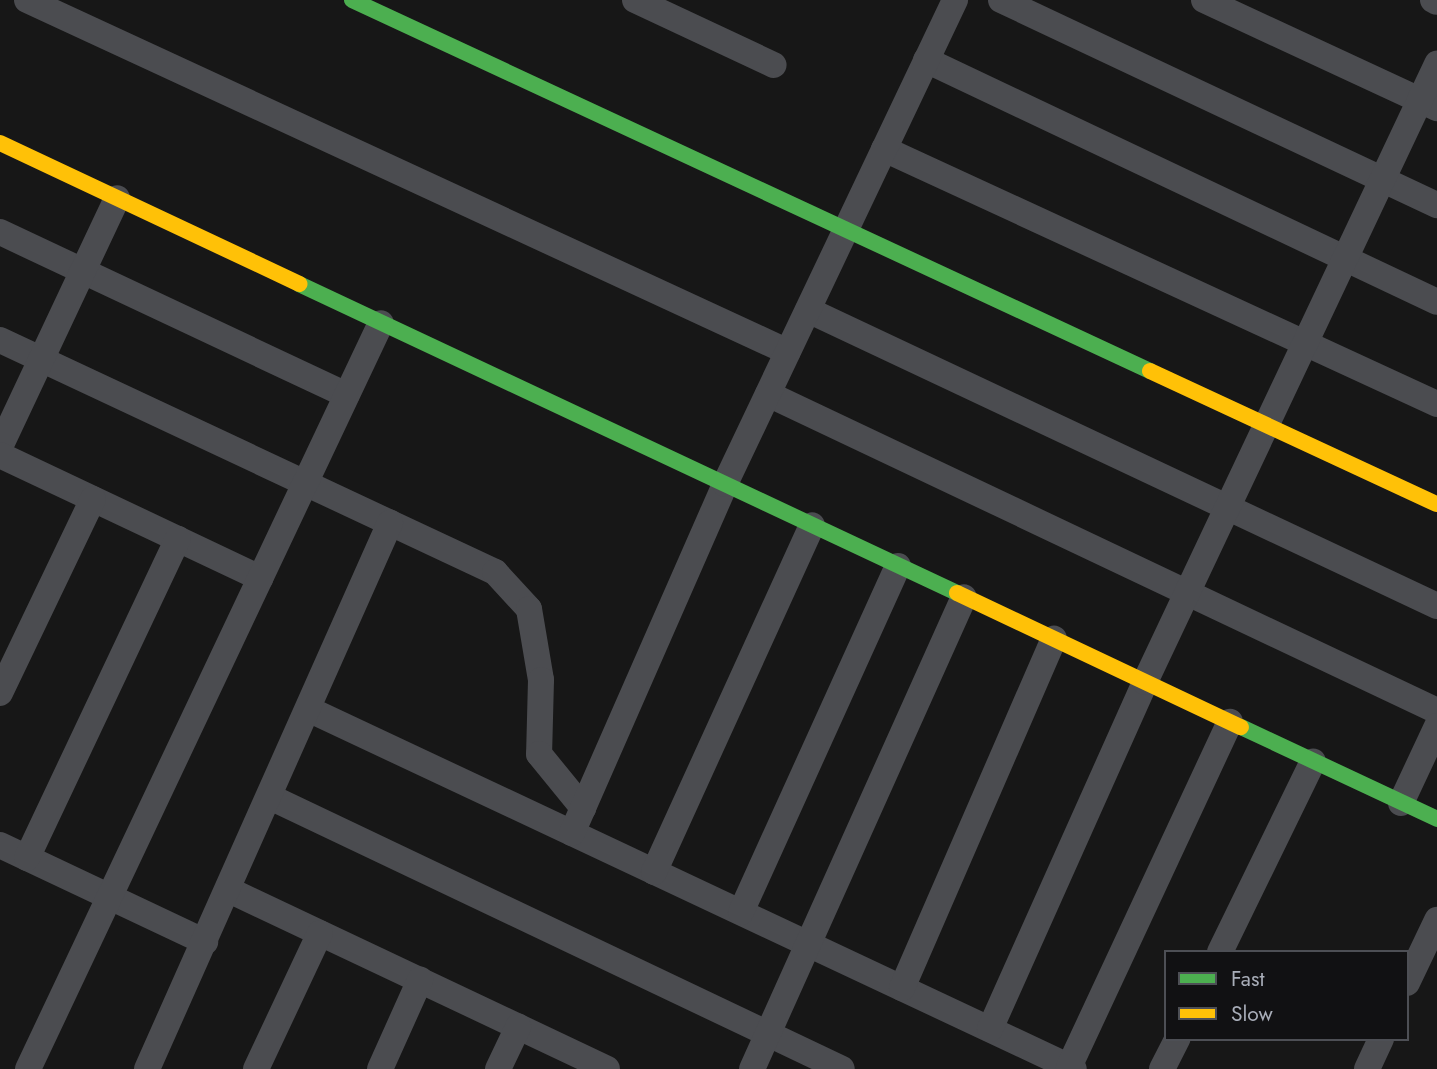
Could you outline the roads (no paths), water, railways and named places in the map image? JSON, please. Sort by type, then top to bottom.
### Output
[{"type":"street","points":[[27,0],[788,352]]},
{"type":"street","points":[[352,0],[1437,504]]},
{"type":"street","points":[[635,0],[774,65]]},
{"type":"street","points":[[1001,0],[1437,205]]},
{"type":"street","points":[[1204,0],[1429,104]]},
{"type":"street","points":[[572,833],[725,484],[926,61],[948,2]]},
{"type":"street","points":[[926,61],[1437,302]]},
{"type":"street","points":[[990,1029],[1144,682],[1382,179],[1429,104],[1437,64]]},
{"type":"street","points":[[0,143],[1437,820]]},
{"type":"street","points":[[884,149],[1437,404]]},
{"type":"street","points":[[0,447],[117,198]]},
{"type":"street","points":[[0,232],[347,395]]},
{"type":"street","points":[[808,310],[1437,606]]},
{"type":"street","points":[[28,1069],[382,323]]},
{"type":"street","points":[[0,340],[495,572],[529,609],[541,680],[539,754],[583,808]]},
{"type":"street","points":[[768,394],[1437,711]]},
{"type":"street","points":[[0,455],[260,578]]},
{"type":"street","points":[[0,693],[93,499]]},
{"type":"street","points":[[146,1069],[229,890],[390,523]]},
{"type":"street","points":[[654,872],[812,525]]},
{"type":"street","points":[[27,858],[178,539]]},
{"type":"street","points":[[741,912],[898,566]]},
{"type":"street","points":[[752,1069],[772,1036],[964,597]]},
{"type":"street","points":[[902,988],[1054,639]]},
{"type":"street","points":[[308,709],[1072,1068],[1230,722]]},
{"type":"street","points":[[1401,803],[1437,726]]},
{"type":"street","points":[[1221,950],[1313,761]]},
{"type":"street","points":[[270,797],[842,1069]]},
{"type":"street","points":[[0,845],[205,942]]},
{"type":"street","points":[[229,890],[607,1069]]},
{"type":"street","points":[[1409,979],[1437,920]]},
{"type":"street","points":[[256,1069],[320,933]]},
{"type":"street","points":[[380,1069],[420,980]]},
{"type":"street","points":[[498,1069],[517,1027]]},
{"type":"street","points":[[1163,1069],[1176,1041]]},
{"type":"street","points":[[1367,1069],[1380,1041]]}]
